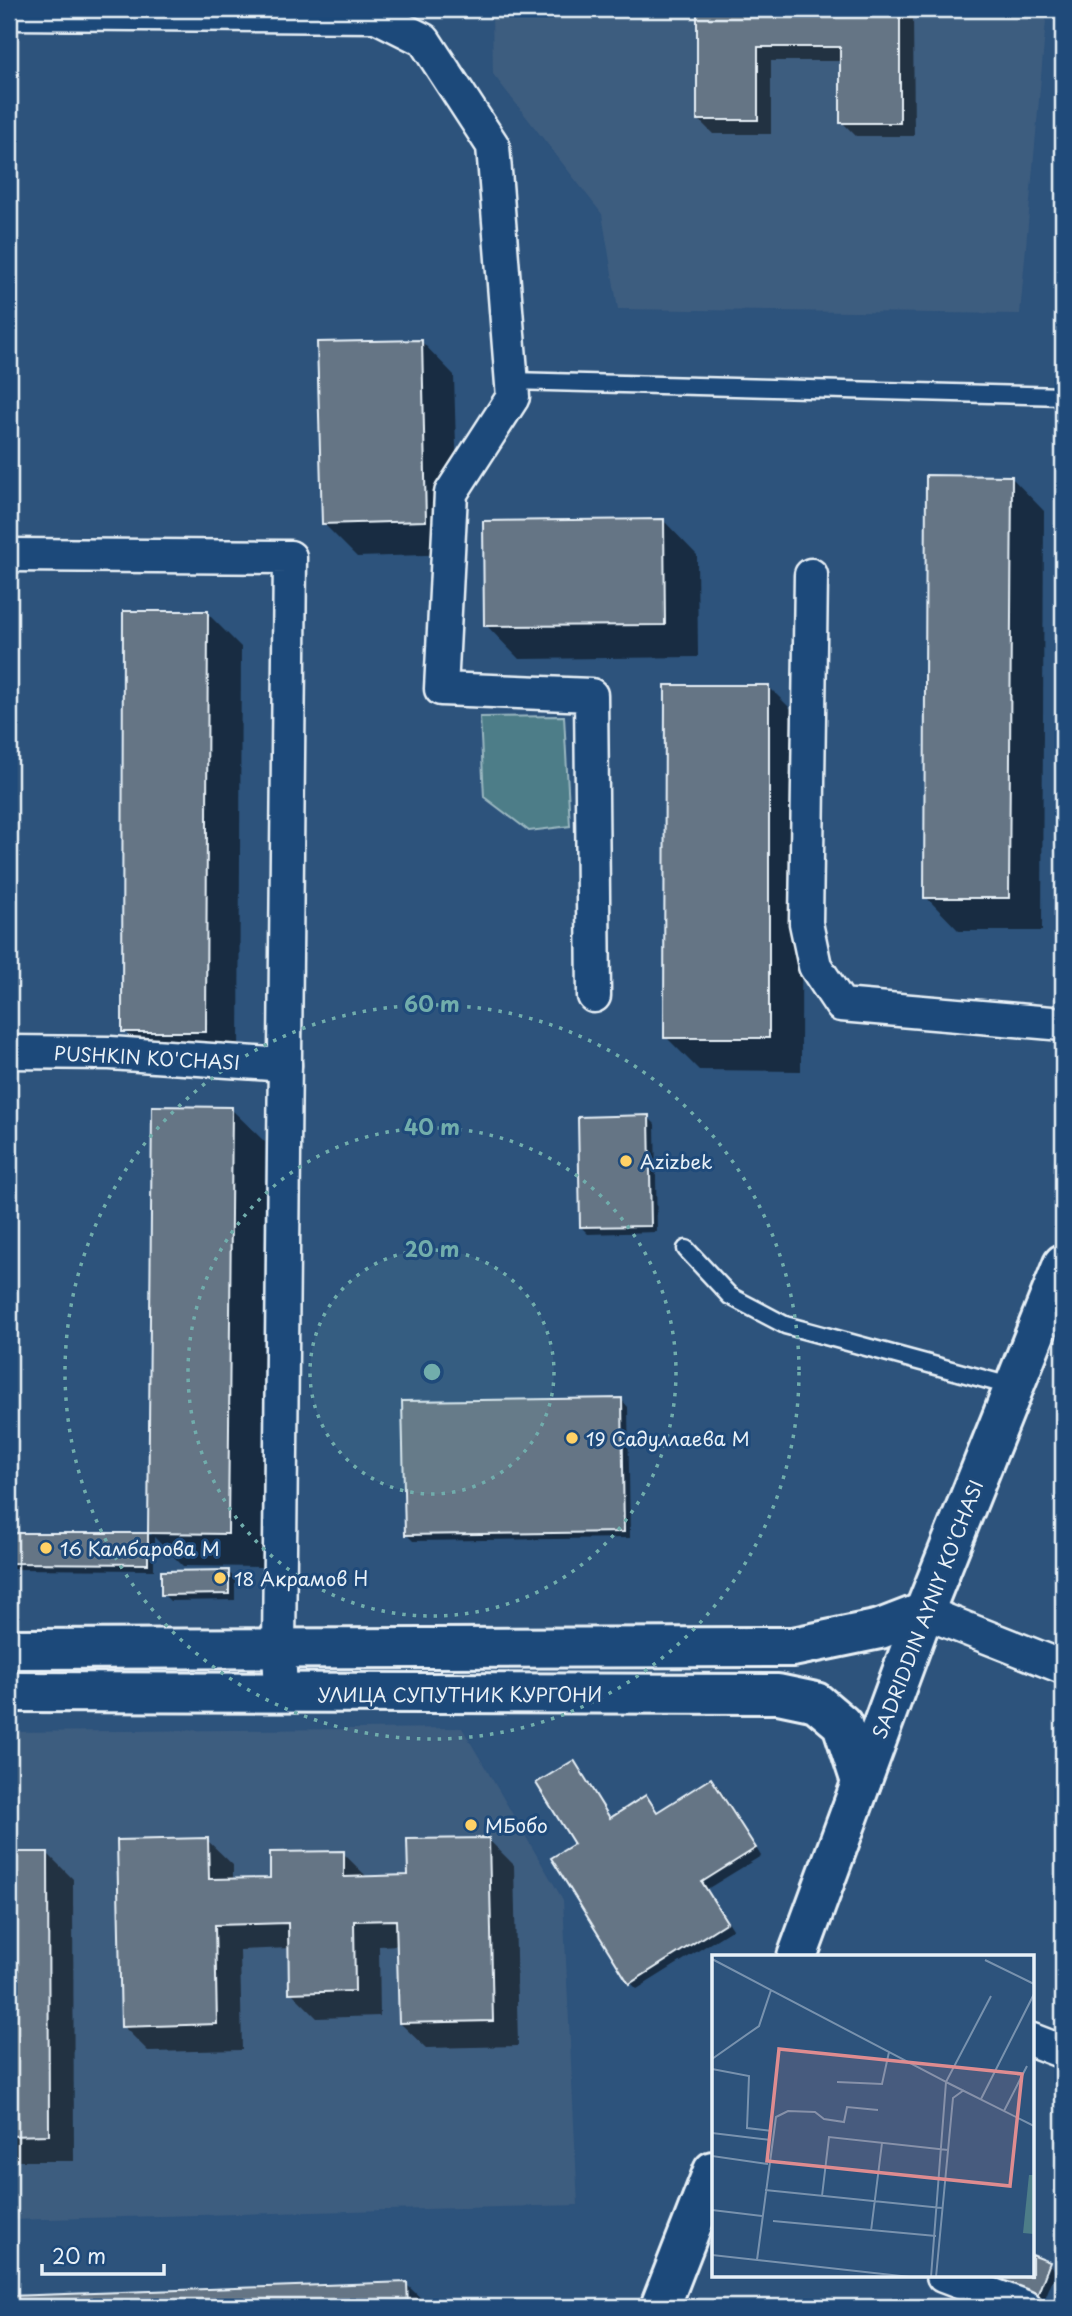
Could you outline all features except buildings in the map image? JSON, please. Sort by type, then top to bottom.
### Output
[{"type":"main road","name":"SADRIDDIN AYNIY KO'CHASI","points":[[805,1955],[861,1782],[925,1612],[1063,1264]]},
{"type":"main road","points":[[9,1649],[793,1647],[880,1629],[925,1612]]},
{"type":"main road","points":[[784,1695],[785,1647]]},
{"type":"main road","name":"УЛИЦА СУПУТНИК КУРГОНИ","points":[[9,1692],[784,1695],[816,1702],[842,1724],[861,1782]]},
{"type":"main road","points":[[660,2307],[711,2181]]},
{"type":"street","points":[[9,13],[287,12],[376,16],[424,40],[493,146],[513,397],[451,493],[441,689],[591,695],[594,996]]},
{"type":"street","points":[[9,555],[290,557],[279,1648],[281,1693]]},
{"type":"street","points":[[811,575],[806,923],[815,966],[841,1004],[1063,1024]]},
{"type":"street","name":"PUSHKIN KO'CHASI","points":[[9,1052],[110,1053],[285,1065]]},
{"type":"street","points":[[925,1612],[1063,1667]]},
{"type":"street","points":[[1034,2041],[1063,2052]]},
{"type":"street","points":[[948,2278],[1025,2307]]},
{"type":"lane","points":[[511,382],[1063,396]]},
{"type":"lane","points":[[686,1249],[730,1296],[785,1325],[1014,1387]]},
{"type":"shaded area","points":[[492,9],[1047,9],[1020,314],[618,309],[602,214],[493,74]]},
{"type":"shaded area","points":[[462,1728],[563,1900],[578,2205],[9,2220],[9,1732]]},
{"type":"green space","points":[[564,716],[570,826],[529,831],[484,797],[480,717]]},
{"type":"place","name":"Azizbek","points":[[626,1161]]},
{"type":"place","name":"19 Садуллаева М","points":[[572,1438]]},
{"type":"place","name":"16 Камбарова М","points":[[46,1548]]},
{"type":"place","name":"18 Акрамов Н","points":[[220,1578]]},
{"type":"place","name":"МБобо","points":[[471,1825]]}]
